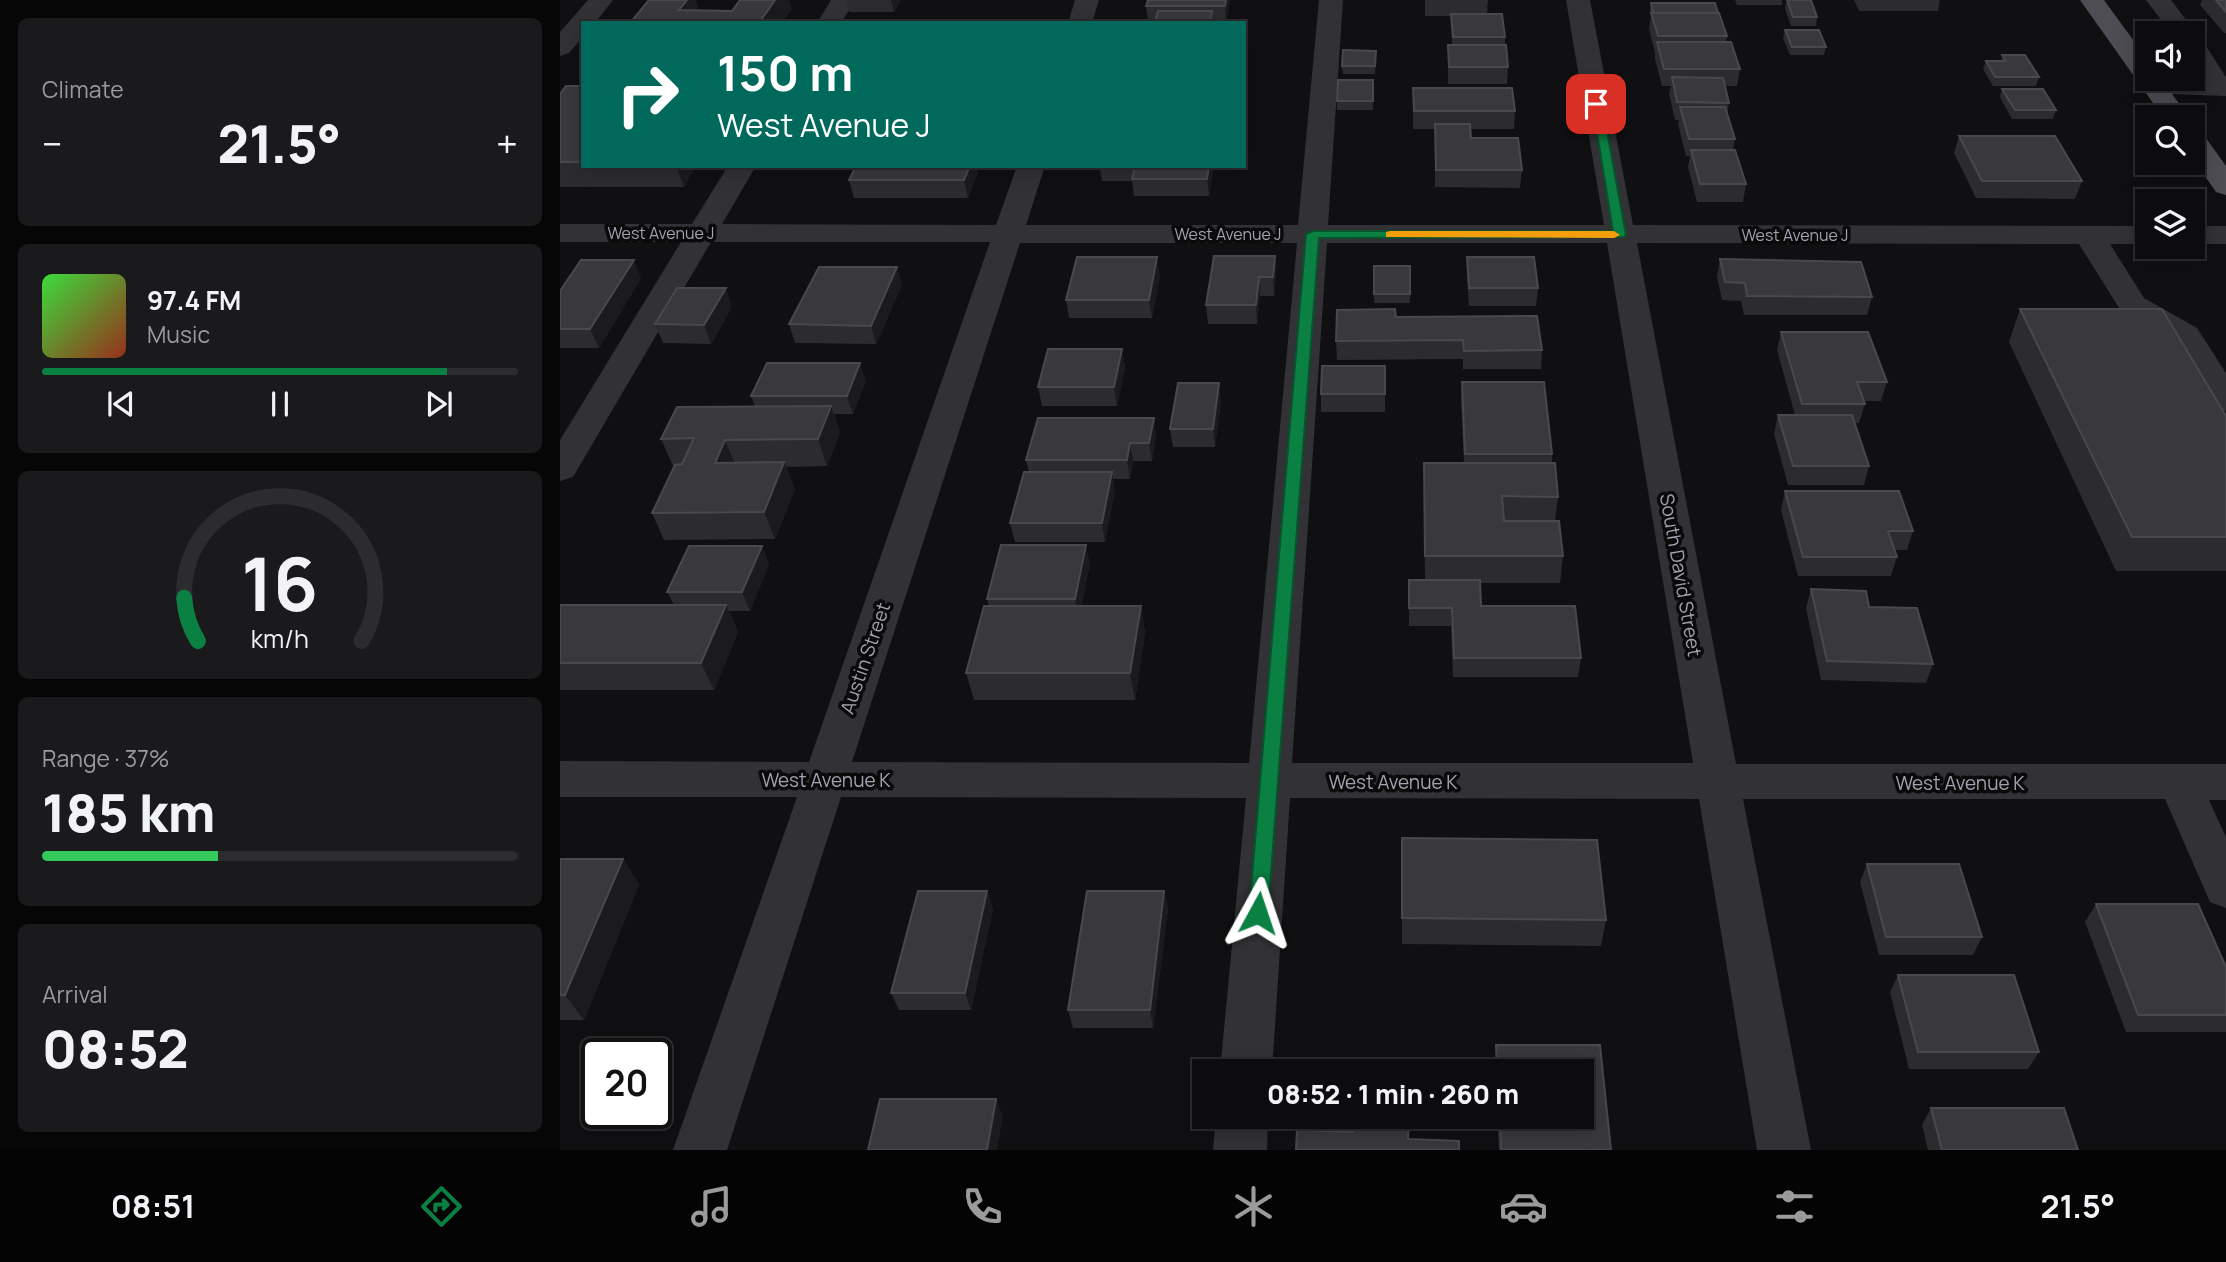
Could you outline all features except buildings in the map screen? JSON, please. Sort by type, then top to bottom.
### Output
[{"type":"main road","points":[[2092,0],[2135,60]]},
{"type":"main road","points":[[2205,156],[2225,183]]},
{"type":"street","points":[[583,21],[601,0]]},
{"type":"street","points":[[830,21],[843,0]]},
{"type":"street","points":[[1081,21],[1087,0]]},
{"type":"street","points":[[1247,1059],[1331,0]]},
{"type":"street","name":"South David Street","points":[[1578,0],[1784,1150]]},
{"type":"street","points":[[2158,0],[2174,21]]},
{"type":"street","points":[[560,48],[581,23]]},
{"type":"street","points":[[2205,46],[2226,50]]},
{"type":"street","points":[[2205,64],[2223,92]]},
{"type":"street","points":[[2205,89],[2223,92]]},
{"type":"street","points":[[560,469],[742,168]]},
{"type":"street","name":"Austin Street","points":[[700,1150],[1030,168]]},
{"type":"street","name":"West Avenue J","points":[[560,233],[2135,235]]},
{"type":"street","points":[[2089,235],[2132,304],[2186,335],[2226,400]]},
{"type":"street","points":[[2205,235],[2226,235]]},
{"type":"street","name":"West Avenue K","points":[[560,779],[2226,782]]},
{"type":"street","points":[[2179,782],[2226,888]]},
{"type":"street","points":[[1240,1150],[1241,1129]]},
{"type":"slow traffic","points":[[1390,234],[1614,235]]},
{"type":"route","points":[[1258,913],[1313,234],[1620,235],[1596,104]]}]
